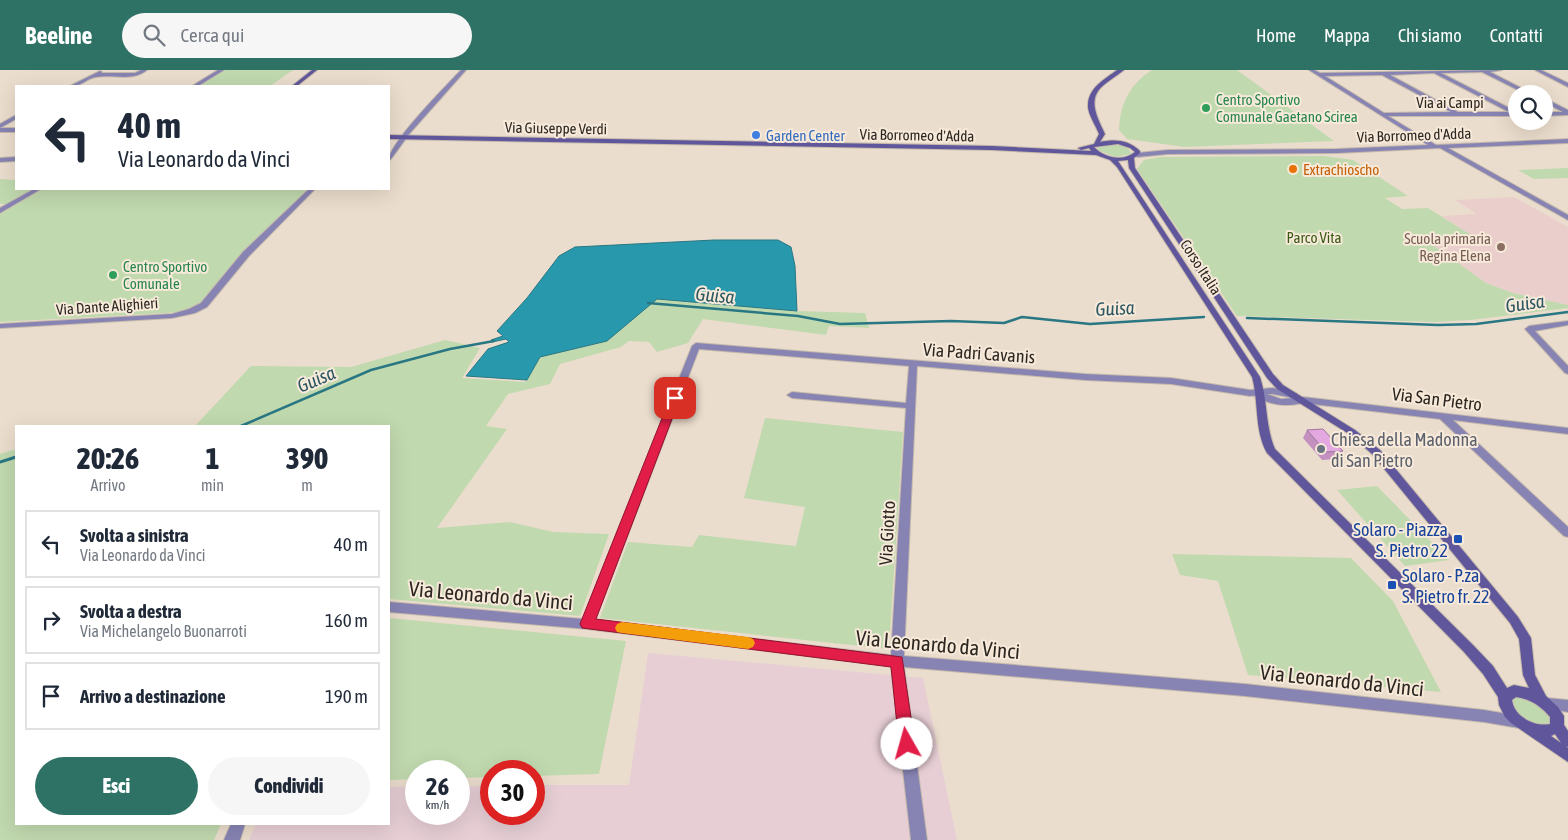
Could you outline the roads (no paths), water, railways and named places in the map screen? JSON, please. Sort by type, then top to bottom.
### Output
[{"type":"street","points":[[76,85],[103,70]]},
{"type":"street","points":[[95,75],[136,75],[145,70]]},
{"type":"street","points":[[197,85],[222,70]]},
{"type":"street","points":[[295,85],[316,70]]},
{"type":"street","points":[[390,157],[464,70]]},
{"type":"street","points":[[1096,154],[1095,145],[1102,134],[1091,111],[1090,101],[1094,92],[1101,84],[1121,70]]},
{"type":"street","points":[[1311,70],[1438,146],[1568,218]]},
{"type":"street","points":[[1482,70],[1513,85]]},
{"type":"street","points":[[1318,75],[1500,70]]},
{"type":"street","points":[[1536,70],[1568,85]]},
{"type":"street","points":[[1433,71],[1508,110]]},
{"type":"street","points":[[1380,72],[1457,114]]},
{"type":"street","points":[[1090,101],[1107,133],[1123,144],[1130,146]]},
{"type":"street","points":[[1553,104],[1568,112]]},
{"type":"street","points":[[1553,113],[1568,112]]},
{"type":"street","name":"Via ai Campi","points":[[1384,114],[1508,114]]},
{"type":"street","points":[[0,128],[15,119]]},
{"type":"street","points":[[0,128],[15,130]]},
{"type":"street","name":"Via Giuseppe Verdi","points":[[390,137],[722,143]]},
{"type":"street","name":"Via Borromeo d'Adda","points":[[1134,157],[1168,152],[1260,153],[1568,141]]},
{"type":"street","name":"Via Borromeo d'Adda","points":[[722,143],[992,148],[1096,154],[1112,159]]},
{"type":"street","name":"Via Borromeo d'Adda","points":[[992,148],[1123,144]]},
{"type":"street","name":"Via Borromeo d'Adda","points":[[1130,146],[1157,150],[1260,153]]},
{"type":"street","name":"Corso Italia","points":[[1130,146],[1136,150],[1132,168],[1192,262],[1280,387],[1298,397]]},
{"type":"street","points":[[1112,159],[1134,157]]},
{"type":"street","points":[[0,160],[15,159]]},
{"type":"street","name":"Corso Italia","points":[[1112,159],[1119,166],[1256,377],[1260,394],[1262,427],[1271,450],[1468,648],[1488,670],[1506,703],[1524,724],[1568,756]]},
{"type":"street","points":[[0,212],[36,190]]},
{"type":"street","name":"Via Dante Alighieri","points":[[0,326],[172,316],[192,311],[204,305],[246,254],[311,190]]},
{"type":"street","points":[[1568,323],[1529,329],[1568,371]]},
{"type":"street","name":"Via Padri Cavanis","points":[[587,624],[696,346],[913,364],[1171,381],[1260,394],[1265,398],[1282,402],[1298,397]]},
{"type":"street","name":"Via Giotto","points":[[913,364],[897,661],[919,840]]},
{"type":"street","points":[[792,395],[911,406]]},
{"type":"street","points":[[1298,397],[1352,432],[1376,452],[1514,620],[1525,638],[1529,675],[1544,702],[1561,718],[1568,741]]},
{"type":"street","name":"Via San Pietro","points":[[1298,397],[1568,431]]},
{"type":"street","points":[[1441,415],[1568,533]]},
{"type":"street","name":"Via Leonardo da Vinci","points":[[390,607],[587,624],[897,661],[1245,690],[1484,716],[1524,724]]},
{"type":"street","points":[[1506,703],[1514,691],[1522,692],[1544,702],[1568,706]]},
{"type":"street","name":"Via Leonardo da Vinci","points":[[1484,716],[1506,703]]},
{"type":"street","points":[[1524,724],[1546,731],[1561,718]]},
{"type":"street","points":[[232,840],[238,825]]},
{"type":"water","points":[[714,240],[778,240],[791,247],[795,266],[797,311],[657,299],[607,341],[540,357],[527,380],[466,376],[488,349],[509,342],[506,339],[492,342],[491,340],[503,336],[497,331],[527,298],[559,256],[575,247]]},
{"type":"waterway","name":"Guisa","points":[[648,303],[798,316],[840,324],[951,321],[1004,323],[1022,317],[1090,324],[1204,317]]},
{"type":"waterway","name":"Guisa","points":[[1247,318],[1438,325],[1476,324],[1568,312]]},
{"type":"waterway","name":"Guisa","points":[[243,425],[371,370],[450,349],[494,341]]},
{"type":"waterway","name":"Guisa","points":[[0,462],[15,457]]},
{"type":"place","name":"Centro Sportivo Comunale Gaetano Scirea","points":[[1206,108]]},
{"type":"place","name":"Garden Center","points":[[756,135]]},
{"type":"place","name":"Extrachioscho","points":[[1293,169]]},
{"type":"place","name":"Scuola primaria Regina Elena","points":[[1501,247]]},
{"type":"place","name":"Centro Sportivo Comunale","points":[[113,275]]},
{"type":"place","name":"Chiesa della Madonna di San Pietro","points":[[1321,449]]},
{"type":"place","name":"Solaro - Piazza S. Pietro 22","points":[[1458,539]]},
{"type":"place","name":"Solaro - P.za S. Pietro fr. 22","points":[[1392,585]]},
{"type":"park label","name":"Parco Vita","points":[[1314,237]]}]
